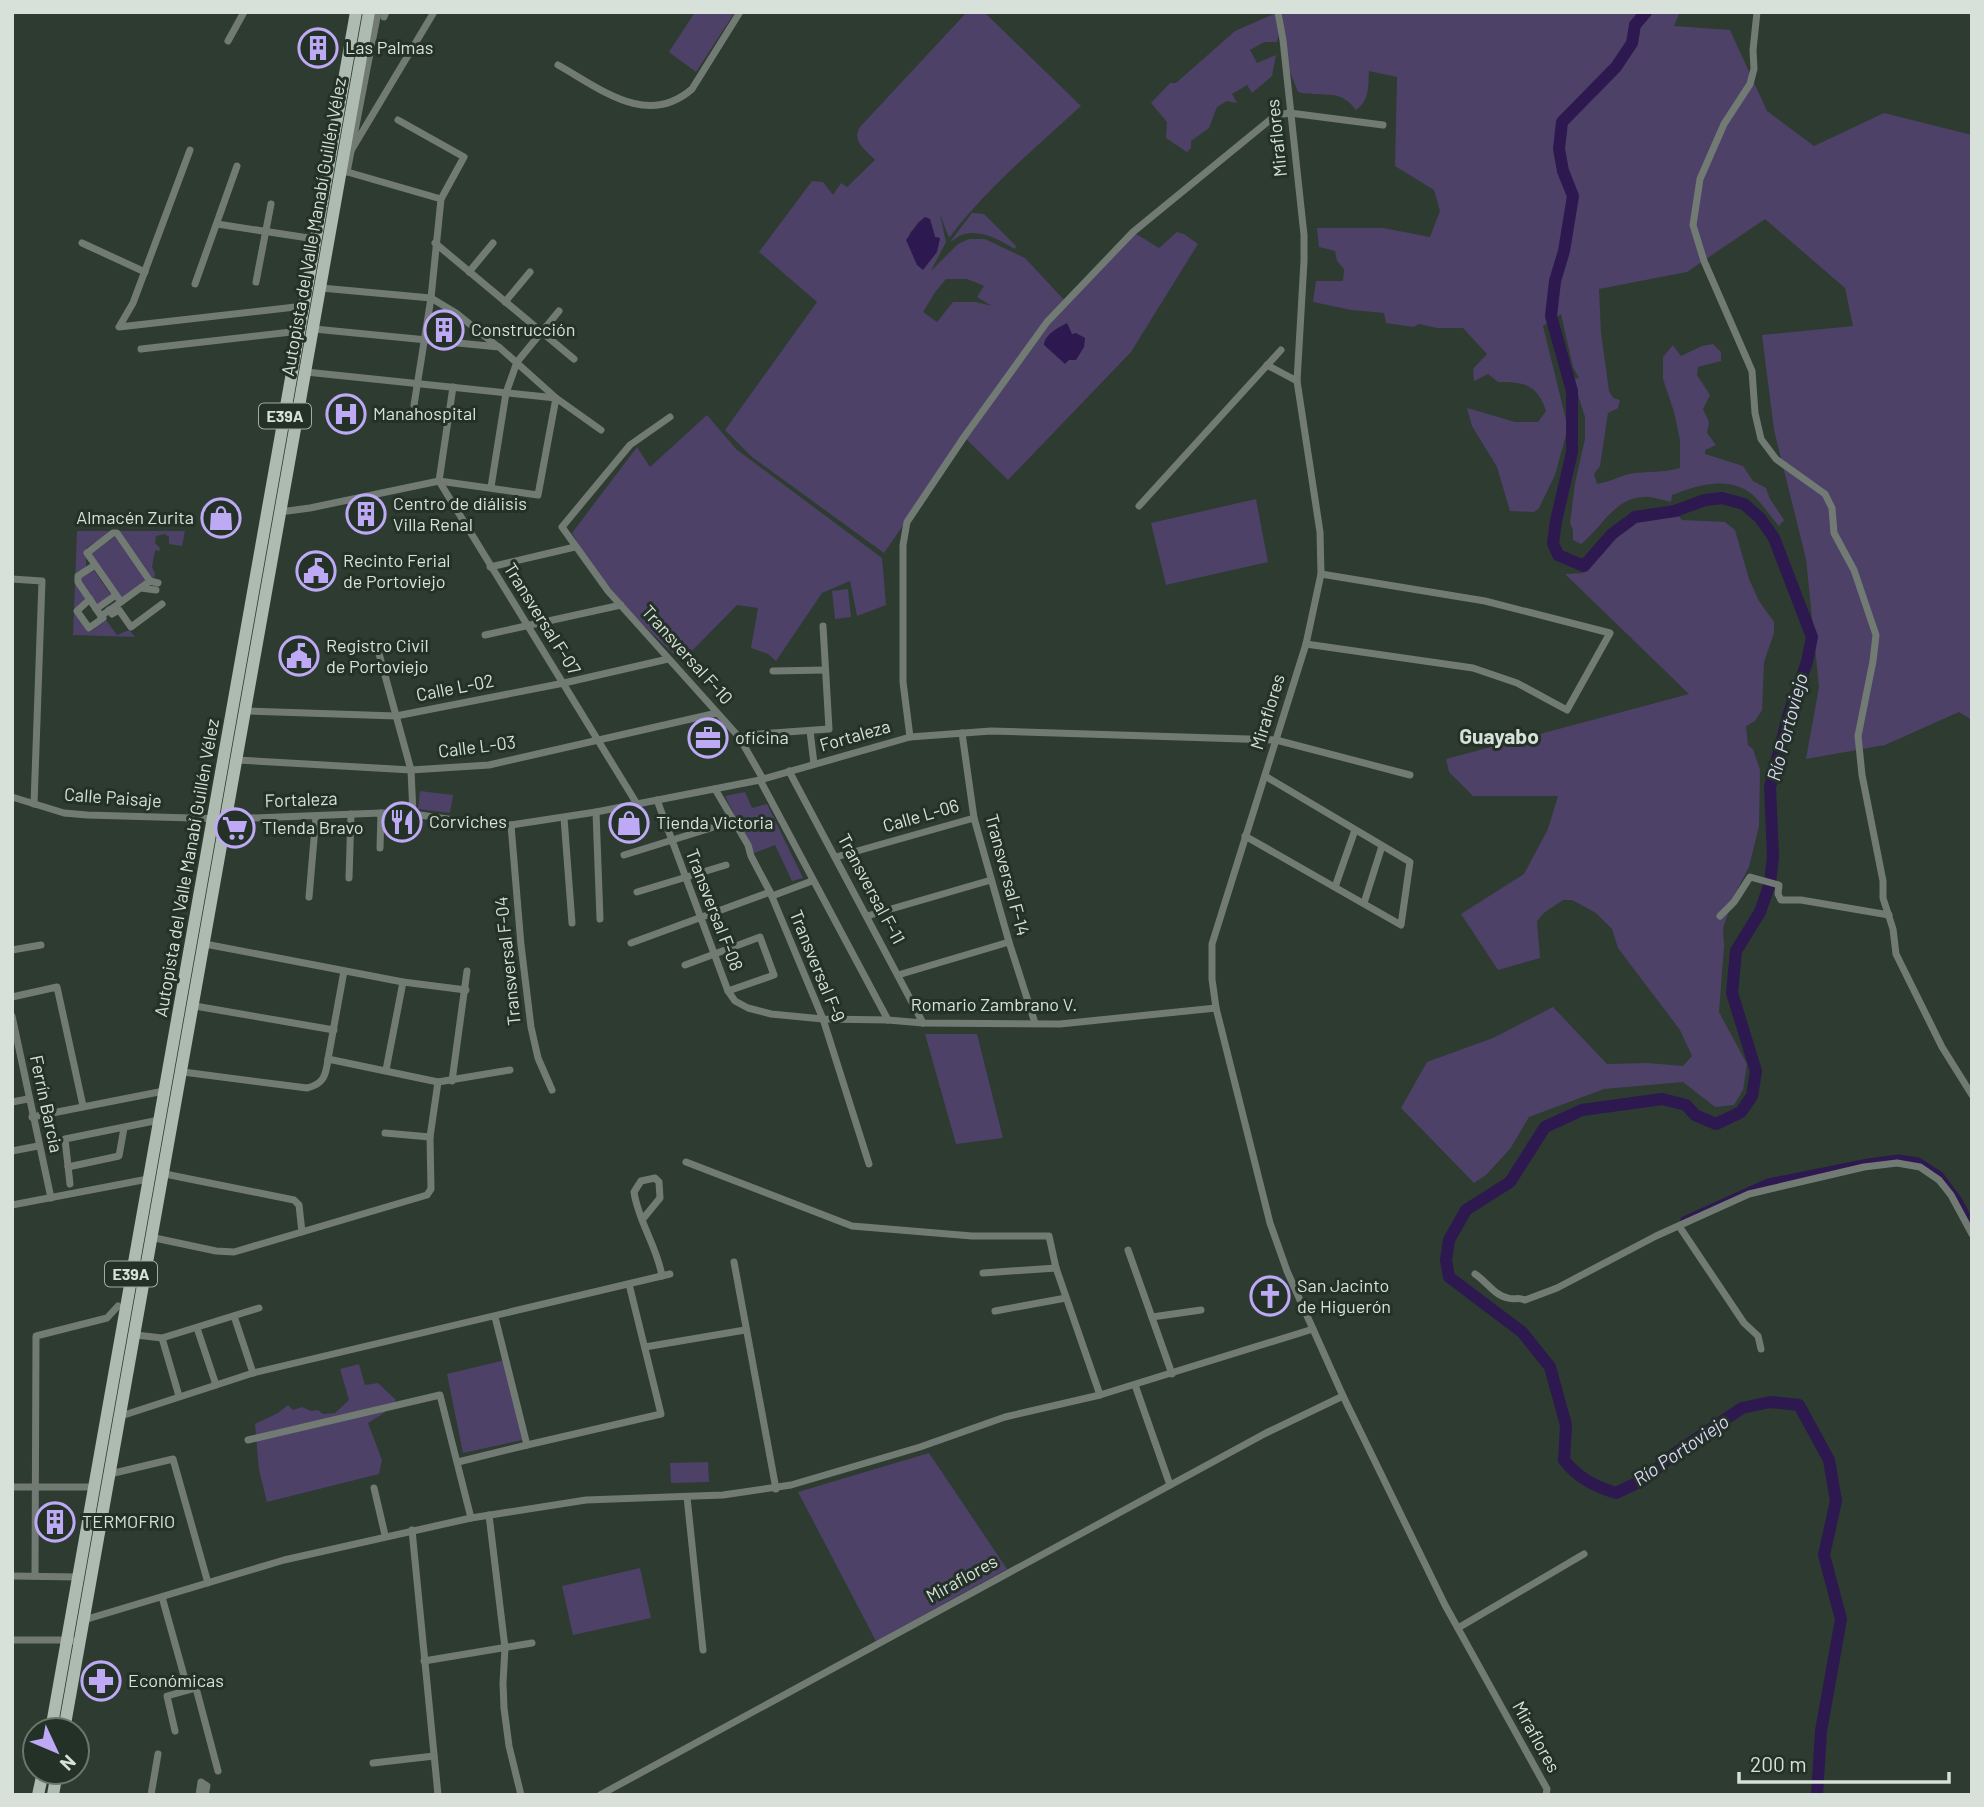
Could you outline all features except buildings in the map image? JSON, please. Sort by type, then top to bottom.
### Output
[{"type":"main road","name":"Autopista del Valle Manabí Guillén Vélez","points":[[55,1716],[74,1641],[84,1620],[195,1006],[220,819],[237,760],[306,372],[300,331],[356,12]]},
{"type":"main road","name":"Autopista del Valle Manabí Guillén Vélez","points":[[66,1716],[78,1577],[148,1179],[220,819],[302,356],[314,329],[369,12]]},
{"type":"street","points":[[228,41],[244,12]]},
{"type":"street","points":[[434,12],[344,168],[440,199]]},
{"type":"street","points":[[558,65],[633,104],[661,106],[683,97],[692,89],[740,12]]},
{"type":"street","name":"Miraflores","points":[[1278,12],[1304,235],[1297,381],[1320,531],[1321,574],[1306,644],[1212,944],[1212,979],[1216,1008],[1277,1245],[1343,1396],[1458,1628],[1547,1789],[1546,1795]]},
{"type":"street","points":[[1758,12],[1753,50],[1754,69],[1750,84],[1724,124],[1700,180],[1693,225],[1704,261],[1752,371],[1755,413],[1761,439],[1776,459],[1825,494],[1832,508],[1834,533],[1854,570],[1875,635],[1873,661],[1858,736],[1862,775],[1883,881],[1883,898],[1893,929],[1896,954],[1942,1047],[1972,1095]]},
{"type":"street","points":[[352,150],[383,14]]},
{"type":"street","points":[[910,737],[903,681],[903,545],[907,522],[1033,339],[1133,232],[1276,115],[1290,113],[1383,125]]},
{"type":"street","points":[[398,120],[464,157],[440,199],[431,298],[414,405]]},
{"type":"street","points":[[190,150],[133,303],[119,327],[304,306]]},
{"type":"street","points":[[195,284],[237,166]]},
{"type":"street","points":[[256,282],[271,204]]},
{"type":"street","points":[[217,224],[315,239]]},
{"type":"street","points":[[82,243],[145,272]]},
{"type":"street","points":[[435,243],[574,359]]},
{"type":"street","points":[[470,272],[493,243]]},
{"type":"street","points":[[505,302],[530,272]]},
{"type":"street","points":[[321,288],[431,298],[456,313],[517,362],[556,398],[601,430]]},
{"type":"street","points":[[491,487],[506,393],[517,362],[559,311]]},
{"type":"street","points":[[314,329],[499,347]]},
{"type":"street","points":[[141,349],[300,331]]},
{"type":"street","points":[[1139,506],[1281,350]]},
{"type":"street","points":[[1267,366],[1297,381]]},
{"type":"street","points":[[306,372],[556,398]]},
{"type":"street","points":[[439,481],[453,387]]},
{"type":"street","points":[[281,512],[439,481],[538,495],[556,398]]},
{"type":"street","name":"Transversal F-10","points":[[670,418],[630,445],[562,527],[621,605],[739,737],[888,1020]]},
{"type":"street","name":"Transversal F-07","points":[[439,481],[637,804]]},
{"type":"street","points":[[99,612],[119,598],[155,585],[117,533],[113,533],[87,553],[119,598]]},
{"type":"street","points":[[490,567],[575,547]]},
{"type":"street","points":[[90,600],[77,611],[89,628],[103,618],[78,582],[78,576],[95,565]]},
{"type":"street","points":[[1306,644],[1473,668],[1517,683],[1567,710],[1610,634],[1485,601],[1321,574]]},
{"type":"street","points":[[12,579],[42,581],[34,804]]},
{"type":"street","points":[[99,612],[109,610],[119,598]]},
{"type":"street","points":[[109,610],[112,614],[119,610],[131,627],[162,604]]},
{"type":"street","points":[[485,635],[621,605]]},
{"type":"street","points":[[746,735],[829,729],[822,626]]},
{"type":"street","points":[[378,650],[411,770],[413,814]]},
{"type":"street","name":"Calle L-02","points":[[246,711],[396,716],[564,683],[668,659]]},
{"type":"street","points":[[773,671],[825,670]]},
{"type":"street","name":"Calle L-03","points":[[237,760],[411,770],[489,765],[717,713]]},
{"type":"street","points":[[810,731],[814,764]]},
{"type":"street","name":"Fortaleza","points":[[220,819],[381,813],[413,814],[475,824],[511,825],[564,818],[762,779],[910,737],[991,731],[1276,740],[1410,775]]},
{"type":"street","name":"Transversal F-14","points":[[962,733],[974,817],[1035,1023]]},
{"type":"street","name":"Transversal F-11","points":[[789,771],[923,1023]]},
{"type":"street","points":[[1245,836],[1401,925],[1410,862],[1265,776]]},
{"type":"street","name":"Transversal F-9","points":[[715,789],[748,845],[823,1019],[869,1164]]},
{"type":"street","name":"Calle Paisaje","points":[[12,797],[76,814],[220,819]]},
{"type":"street","name":"Transversal F-08","points":[[657,800],[728,991]]},
{"type":"street","points":[[596,812],[600,919]]},
{"type":"street","points":[[380,848],[381,813]]},
{"type":"street","points":[[349,878],[351,814]]},
{"type":"street","points":[[309,897],[316,816]]},
{"type":"street","name":"Calle L-06","points":[[836,857],[974,817]]},
{"type":"street","points":[[564,818],[572,923]]},
{"type":"street","name":"Transversal F-04","points":[[511,825],[531,1027],[538,1058],[552,1090]]},
{"type":"street","points":[[624,855],[711,828]]},
{"type":"street","points":[[1335,887],[1355,830]]},
{"type":"street","points":[[1364,904],[1382,846]]},
{"type":"street","points":[[637,892],[726,865]]},
{"type":"street","points":[[1720,916],[1734,902],[1750,877],[1779,885],[1778,894],[1781,900],[1801,900],[1889,915]]},
{"type":"street","points":[[867,916],[991,880]]},
{"type":"street","points":[[631,943],[700,917],[813,881]]},
{"type":"street","points":[[685,965],[758,936],[762,939],[774,975],[728,991]]},
{"type":"street","points":[[898,975],[1009,942]]},
{"type":"street","points":[[205,944],[403,982],[466,990]]},
{"type":"street","points":[[12,950],[41,945]]},
{"type":"street","points":[[183,1072],[307,1088],[321,1083],[326,1075],[344,971]]},
{"type":"street","points":[[452,1081],[467,971]]},
{"type":"street","points":[[387,1070],[403,982]]},
{"type":"street","points":[[12,997],[57,987],[83,1106]]},
{"type":"street","name":"Romario Zambrano V.","points":[[728,991],[735,1001],[748,1008],[771,1014],[923,1023],[1060,1024],[1216,1008]]},
{"type":"street","points":[[195,1006],[334,1030]]},
{"type":"street","name":"Ferrín Barcia","points":[[12,1016],[15,1049],[51,1198]]},
{"type":"street","points":[[328,1059],[438,1082],[510,1070]]},
{"type":"street","points":[[139,1234],[216,1251],[234,1252],[430,1192],[430,1137],[438,1082]]},
{"type":"street","points":[[32,1117],[164,1091]]},
{"type":"street","points":[[12,1102],[28,1099]]},
{"type":"street","points":[[70,1184],[65,1139],[159,1120]]},
{"type":"street","points":[[68,1167],[119,1156],[124,1128]]},
{"type":"street","points":[[384,1133],[430,1137]]},
{"type":"street","points":[[12,1152],[38,1146]]},
{"type":"street","points":[[686,1161],[852,1226],[972,1236],[1049,1236],[1056,1269],[1100,1395]]},
{"type":"street","points":[[1475,1273],[1494,1291],[1508,1298],[1525,1300],[1557,1288],[1749,1194],[1864,1167],[1896,1163],[1920,1167],[1939,1180],[1951,1195],[1972,1234]]},
{"type":"street","points":[[164,1174],[294,1200],[299,1205],[302,1232]]},
{"type":"street","points":[[121,1416],[253,1373],[666,1275],[642,1220],[634,1192],[641,1181],[655,1178],[659,1182],[660,1198],[642,1220]]},
{"type":"street","points":[[12,1205],[148,1179]]},
{"type":"street","points":[[1679,1226],[1744,1324],[1758,1336],[1761,1349]]},
{"type":"street","points":[[1128,1250],[1172,1374]]},
{"type":"street","points":[[734,1262],[776,1489]]},
{"type":"street","points":[[983,1273],[1056,1269]]},
{"type":"street","points":[[457,1462],[661,1414],[629,1284]]},
{"type":"street","points":[[995,1311],[1066,1298]]},
{"type":"street","points":[[35,1576],[36,1336],[107,1318],[118,1306]]},
{"type":"street","points":[[136,1335],[162,1338],[259,1308]]},
{"type":"street","points":[[1152,1317],[1201,1310]]},
{"type":"street","points":[[234,1316],[253,1373]]},
{"type":"street","points":[[495,1317],[527,1445]]},
{"type":"street","points":[[197,1328],[216,1385]]},
{"type":"street","points":[[84,1620],[284,1560],[385,1535],[471,1518],[599,1499],[723,1496],[776,1489],[920,1447],[1005,1417],[1135,1385],[1313,1329]]},
{"type":"street","points":[[645,1347],[745,1330]]},
{"type":"street","points":[[162,1338],[179,1396]]},
{"type":"street","points":[[1135,1385],[1170,1485]]},
{"type":"street","points":[[248,1440],[440,1395],[471,1518]]},
{"type":"street","name":"Miraflores","points":[[600,1795],[1266,1433],[1343,1396]]},
{"type":"street","points":[[110,1474],[173,1458],[208,1583]]},
{"type":"street","points":[[12,1487],[94,1486]]},
{"type":"street","points":[[374,1488],[385,1535]]},
{"type":"street","points":[[687,1497],[703,1650]]},
{"type":"street","points":[[489,1515],[505,1648],[504,1709],[509,1746],[521,1795]]},
{"type":"street","points":[[412,1530],[438,1795]]},
{"type":"street","points":[[1458,1628],[1584,1554]]},
{"type":"street","points":[[12,1576],[78,1577]]},
{"type":"street","points":[[162,1597],[188,1690]]},
{"type":"street","points":[[12,1640],[74,1641]]},
{"type":"street","points":[[424,1661],[532,1643]]},
{"type":"street","points":[[175,1731],[167,1696],[196,1688],[218,1771]]},
{"type":"street","points":[[151,1795],[158,1754]]},
{"type":"street","points":[[373,1763],[434,1756]]},
{"type":"street","points":[[199,1795],[201,1782],[207,1786],[205,1795]]},
{"type":"shaded area","points":[[695,12],[735,12],[696,72],[669,52]]},
{"type":"shaded area","points":[[967,12],[984,12],[1081,106],[995,185],[949,238],[940,214],[946,242],[931,271],[958,244],[969,239],[985,239],[1025,258],[1066,302],[1133,232],[1159,248],[1177,232],[1198,244],[1131,352],[1008,480],[964,437],[884,553],[752,457],[725,430],[817,302],[759,252],[812,181],[823,182],[833,195],[841,183],[847,187],[875,160],[858,141],[860,127]],"holes":[[[930,219],[935,237],[940,238],[936,252],[909,234],[920,221]],[[946,279],[967,279],[984,286],[977,297],[992,306],[976,302],[953,302],[937,322],[923,312]]]},
{"type":"shaded area","points":[[1282,12],[1680,12],[1674,26],[1730,30],[1767,111],[1814,146],[1884,113],[1972,135],[1972,720],[1959,712],[1885,745],[1806,759],[1819,687],[1806,559],[1774,430],[1762,335],[1853,326],[1845,288],[1765,219],[1687,272],[1599,289],[1601,333],[1609,391],[1613,398],[1620,400],[1618,408],[1608,413],[1600,466],[1594,474],[1597,484],[1629,474],[1680,468],[1680,440],[1663,379],[1663,357],[1673,345],[1681,356],[1713,344],[1721,352],[1721,361],[1698,367],[1697,375],[1710,395],[1703,409],[1709,422],[1707,433],[1716,445],[1705,450],[1705,454],[1743,466],[1753,481],[1766,488],[1784,520],[1779,526],[1748,491],[1738,486],[1716,483],[1672,495],[1671,502],[1649,497],[1633,499],[1616,508],[1581,544],[1573,540],[1570,523],[1575,483],[1585,439],[1585,417],[1573,379],[1579,378],[1573,367],[1561,314],[1543,326],[1568,428],[1555,475],[1539,508],[1534,512],[1510,511],[1497,467],[1472,426],[1467,408],[1515,422],[1538,422],[1546,411],[1534,390],[1522,384],[1498,382],[1488,374],[1474,381],[1473,369],[1487,354],[1463,328],[1437,328],[1419,324],[1413,327],[1386,323],[1384,313],[1313,302],[1316,281],[1343,281],[1344,269],[1337,261],[1335,251],[1319,247],[1317,228],[1383,228],[1430,237],[1440,211],[1434,190],[1395,166],[1397,77],[1369,71],[1366,97],[1356,110],[1343,98],[1298,92],[1290,72]]},
{"type":"shaded area","points":[[1274,14],[1278,16],[1277,42],[1264,42],[1250,50],[1257,63],[1276,55],[1272,76],[1252,93],[1247,85],[1232,94],[1237,103],[1227,101],[1217,107],[1209,128],[1191,141],[1191,148],[1187,152],[1166,138],[1167,122],[1151,103],[1170,83],[1176,83],[1235,31]]},
{"type":"shaded area","points":[[972,213],[984,214],[1016,246],[1015,249],[988,236],[974,233],[959,236],[950,242]]},
{"type":"shaded area","points":[[925,217],[930,219],[935,237],[940,238],[937,252],[923,270],[917,265],[906,240]]},
{"type":"shaded area","points":[[1067,323],[1072,334],[1076,333],[1085,338],[1084,347],[1076,360],[1069,360],[1065,364],[1044,345],[1049,335]]},
{"type":"shaded area","points":[[707,415],[736,449],[882,558],[886,605],[857,616],[850,581],[822,593],[776,661],[768,654],[751,648],[758,608],[737,605],[682,661],[636,617],[595,568],[572,533],[637,447],[650,467]]},
{"type":"shaded area","points":[[1256,499],[1268,562],[1166,585],[1151,523]]},
{"type":"shaded area","points":[[1677,514],[1682,520],[1725,522],[1735,530],[1749,579],[1759,601],[1774,622],[1774,633],[1764,662],[1762,710],[1755,721],[1746,726],[1748,745],[1753,749],[1760,770],[1759,826],[1749,867],[1735,894],[1723,928],[1719,1012],[1747,1064],[1743,1090],[1734,1105],[1715,1107],[1683,1082],[1604,1089],[1529,1117],[1510,1149],[1486,1175],[1474,1183],[1401,1108],[1427,1062],[1493,1038],[1553,1007],[1607,1064],[1683,1066],[1692,1056],[1680,1030],[1618,948],[1612,929],[1596,913],[1572,900],[1563,900],[1537,921],[1540,958],[1498,970],[1461,914],[1524,874],[1548,829],[1558,796],[1473,796],[1449,772],[1446,759],[1689,694],[1565,574],[1583,573],[1612,540],[1636,519]]},
{"type":"shaded area","points":[[77,531],[185,531],[182,546],[169,544],[169,537],[165,534],[156,536],[155,543],[160,548],[159,552],[155,551],[152,567],[154,580],[121,533],[109,533],[86,548],[86,567],[77,574],[86,596],[76,615],[88,632],[106,620],[117,635],[129,630],[135,637],[73,635]]},
{"type":"shaded area","points":[[116,536],[147,581],[122,598],[91,554]]},
{"type":"shaded area","points":[[93,569],[111,595],[97,605],[79,579]]},
{"type":"shaded area","points":[[848,589],[851,617],[835,619],[832,591]]},
{"type":"shaded area","points":[[420,791],[453,795],[450,813],[418,809]]},
{"type":"shaded area","points":[[745,792],[752,808],[767,804],[803,878],[792,881],[775,845],[754,853],[725,796]]},
{"type":"shaded area","points":[[925,1034],[977,1034],[1003,1138],[956,1144]]},
{"type":"shaded area","points":[[505,1360],[522,1440],[463,1453],[447,1374]]},
{"type":"shaded area","points":[[359,1364],[365,1385],[378,1383],[396,1400],[384,1413],[368,1423],[382,1460],[379,1474],[267,1502],[259,1470],[255,1424],[288,1405],[293,1410],[302,1407],[311,1411],[318,1410],[323,1414],[335,1413],[349,1400],[340,1369]]},
{"type":"shaded area","points":[[929,1453],[1007,1569],[876,1641],[798,1492]]},
{"type":"shaded area","points":[[708,1462],[709,1482],[671,1483],[670,1463]]},
{"type":"shaded area","points":[[640,1568],[651,1618],[573,1635],[562,1586]]},
{"type":"waterway","name":"Río Portoviejo","points":[[1646,12],[1635,25],[1632,43],[1616,67],[1562,122],[1559,149],[1563,171],[1573,196],[1564,251],[1555,281],[1551,316],[1572,391],[1572,452],[1553,543],[1558,555],[1584,566],[1612,534],[1635,517],[1675,511],[1705,500],[1722,498],[1744,504],[1760,518],[1774,538],[1812,637],[1770,787],[1773,856],[1770,883],[1760,912],[1736,951],[1732,993],[1756,1071],[1752,1096],[1741,1112],[1716,1124],[1695,1115],[1686,1105],[1662,1099],[1582,1110],[1545,1127],[1510,1182],[1466,1210],[1449,1240],[1446,1260],[1449,1277],[1522,1332],[1550,1367],[1566,1425],[1564,1460],[1581,1477],[1601,1487],[1616,1493],[1645,1479],[1674,1454],[1742,1408],[1770,1402],[1799,1405],[1829,1460],[1836,1501],[1824,1555],[1841,1619],[1821,1731],[1817,1795]]},
{"type":"waterway","points":[[1684,1220],[1768,1182],[1899,1158],[1918,1161],[1940,1175],[1958,1199],[1972,1225]]},
{"type":"place","name":"Las Palmas","points":[[318,48]]},
{"type":"place","name":"Construcción","points":[[444,330]]},
{"type":"place","name":"Manahospital","points":[[346,414]]},
{"type":"place","name":"Centro de diálisis Villa Renal","points":[[366,514]]},
{"type":"place","name":"Almacén Zurita","points":[[221,518]]},
{"type":"place","name":"Recinto Ferial de Portoviejo","points":[[316,571]]},
{"type":"place","name":"Registro Civil de Portoviejo","points":[[299,656]]},
{"type":"place","name":"oficina","points":[[708,738]]},
{"type":"place","name":"Corviches","points":[[402,822]]},
{"type":"place","name":"Tienda Victoria","points":[[629,823]]},
{"type":"place","name":"TIenda Bravo","points":[[235,828]]},
{"type":"place","name":"San Jacinto de Higuerón","points":[[1270,1296]]},
{"type":"place","name":"TERMOFRIO","points":[[55,1522]]},
{"type":"place","name":"Económicas","points":[[101,1681]]},
{"type":"district","name":"Guayabo","points":[[1499,737]]}]
